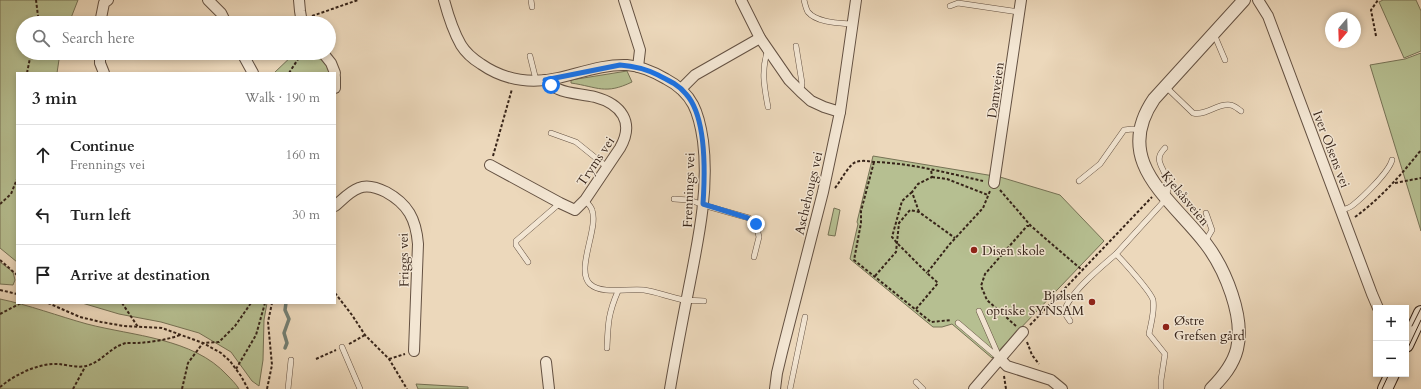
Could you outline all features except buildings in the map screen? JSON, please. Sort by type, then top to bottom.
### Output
[{"type":"main road","points":[[1408,341],[1421,313]]},
{"type":"main road","points":[[1385,389],[1391,377]]},
{"type":"street","points":[[101,16],[104,3],[108,0]]},
{"type":"street","points":[[208,0],[222,16]]},
{"type":"street","points":[[299,0],[301,16]]},
{"type":"street","name":"Frennings vei","points":[[444,0],[452,27],[462,46],[475,60],[504,76],[515,79],[541,80],[610,66],[628,66],[638,67],[662,77],[687,94],[694,107],[700,128],[704,156],[703,204],[700,233],[670,389]]},
{"type":"street","points":[[624,0],[640,50],[638,67]]},
{"type":"street","points":[[741,0],[760,38],[789,80],[812,101],[840,112]]},
{"type":"street","name":"Aschehougs vei","points":[[775,389],[783,345],[823,192],[840,112],[856,0]]},
{"type":"street","name":"Damveien","points":[[994,183],[1021,0]]},
{"type":"street","name":"Kjelsåsveien","points":[[1211,389],[1223,377],[1232,362],[1237,348],[1239,330],[1236,309],[1219,263],[1205,242],[1153,183],[1145,168],[1140,149],[1140,130],[1149,106],[1165,86],[1244,0]]},
{"type":"street","name":"Iver Olsens vei","points":[[1258,0],[1268,16],[1377,305]]},
{"type":"street","points":[[681,89],[695,75],[760,38]]},
{"type":"street","points":[[100,60],[104,72]]},
{"type":"street","points":[[246,60],[252,72]]},
{"type":"street","points":[[329,60],[335,72]]},
{"type":"street","name":"Tryms vei","points":[[490,165],[575,210],[584,200],[625,141],[627,132],[625,117],[620,111],[606,101],[558,89],[541,80]]},
{"type":"street","name":"Friggs vei","points":[[336,205],[350,193],[360,187],[374,187],[392,196],[402,204],[412,218],[417,233],[418,244],[414,351]]},
{"type":"street","points":[[974,389],[1023,332]]},
{"type":"street","points":[[1000,359],[1007,366],[1051,380],[1062,389]]},
{"type":"street","points":[[546,362],[549,389]]},
{"type":"lane","points":[[531,0],[532,7]]},
{"type":"lane","points":[[804,0],[808,12],[816,18],[828,22],[852,24]]},
{"type":"lane","points":[[950,6],[958,3],[1019,12]]},
{"type":"lane","points":[[1214,33],[1225,60]]},
{"type":"lane","points":[[796,46],[802,83],[801,92]]},
{"type":"lane","points":[[768,49],[764,61],[763,77],[768,107]]},
{"type":"lane","points":[[530,56],[541,80]]},
{"type":"lane","points":[[1165,86],[1193,114],[1209,112],[1220,106],[1231,105],[1241,112]]},
{"type":"lane","points":[[1079,181],[1100,164],[1124,130],[1140,130]]},
{"type":"lane","points":[[552,133],[576,142],[607,167]]},
{"type":"lane","points":[[1070,321],[1064,312],[1066,306],[1079,289],[1116,254],[1166,199],[1169,190],[1166,177],[1159,163],[1160,153],[1165,148]]},
{"type":"lane","points":[[1341,210],[1352,206],[1381,178],[1391,165],[1392,160]]},
{"type":"lane","points":[[674,199],[689,200],[748,218],[756,224],[759,237],[754,257]]},
{"type":"lane","points":[[584,200],[592,210],[591,238],[586,250],[585,276],[589,283],[594,286],[618,291],[644,290],[686,300],[704,301]]},
{"type":"lane","points":[[528,262],[516,245],[516,241],[560,203]]},
{"type":"lane","points":[[1205,242],[1212,230],[1206,213]]},
{"type":"lane","points":[[1116,254],[1126,263],[1152,298],[1154,312],[1149,334],[1165,354],[1161,389]]},
{"type":"lane","points":[[607,348],[610,310],[618,291]]},
{"type":"lane","points":[[979,311],[1000,359]]},
{"type":"lane","points":[[790,389],[805,317]]},
{"type":"lane","points":[[958,323],[1000,359]]},
{"type":"lane","points":[[342,347],[360,389]]},
{"type":"lane","points":[[288,389],[291,360]]},
{"type":"lane","points":[[916,382],[923,389]]},
{"type":"path","points":[[36,0],[38,16]]},
{"type":"path","points":[[315,16],[358,0]]},
{"type":"path","points":[[1376,36],[1371,10],[1378,0]]},
{"type":"path","points":[[27,72],[30,60]]},
{"type":"path","points":[[291,72],[298,60]]},
{"type":"path","points":[[490,165],[513,87]]},
{"type":"path","points":[[1346,223],[1374,203],[1394,183],[1421,150]]},
{"type":"path","points":[[823,192],[834,190],[850,166],[855,162],[861,161],[906,164],[994,183],[1032,226],[1082,270]]},
{"type":"path","points":[[874,162],[861,211],[861,223],[854,260],[932,322],[951,320],[958,323]]},
{"type":"path","points":[[931,169],[932,177]]},
{"type":"path","points":[[916,309],[938,283],[892,237],[902,201],[918,184],[932,177],[947,180],[988,195]]},
{"type":"path","points":[[1394,183],[1421,178]]},
{"type":"path","points":[[0,204],[11,194],[16,182]]},
{"type":"path","points":[[927,273],[955,238],[983,208],[994,183]]},
{"type":"path","points":[[912,192],[919,212]]},
{"type":"path","points":[[1023,332],[1153,196]]},
{"type":"path","points":[[875,276],[896,252],[899,223],[910,210],[919,212],[955,238]]},
{"type":"path","points":[[1032,226],[1028,226],[984,274],[981,286],[987,300],[1023,332],[1032,355],[1036,362],[1040,365]]},
{"type":"path","points":[[0,260],[16,274]]},
{"type":"path","points":[[0,290],[16,294]]},
{"type":"path","points":[[336,294],[365,335],[390,359],[407,389]]},
{"type":"path","points":[[0,314],[19,304]]},
{"type":"path","points":[[50,304],[80,317],[124,326],[162,328],[203,343],[221,353],[236,369],[248,389]]},
{"type":"path","points":[[123,304],[138,326]]},
{"type":"path","points":[[182,389],[188,363],[203,343],[219,342],[235,326],[250,304]]},
{"type":"path","points":[[236,369],[256,335],[265,304]]},
{"type":"path","points":[[267,389],[272,366],[268,327],[272,304]]},
{"type":"path","points":[[0,387],[8,380],[19,374],[41,366],[57,364],[86,367],[102,359],[116,347],[126,343],[170,338],[180,334]]},
{"type":"path","points":[[390,359],[414,351]]},
{"type":"path","points":[[74,388],[86,367]]},
{"type":"green space","points":[[0,0],[78,0],[72,16],[16,16],[16,60],[59,60],[57,72],[16,72],[16,261],[0,248]]},
{"type":"green space","points":[[1383,0],[1416,0],[1421,11],[1421,51],[1404,58],[1379,2]]},
{"type":"green space","points":[[1421,53],[1421,231],[1370,65],[1405,59]]},
{"type":"green space","points":[[288,60],[327,60],[333,72],[275,72]]},
{"type":"green space","points":[[627,71],[632,82],[615,88],[602,89],[571,83],[571,80]]},
{"type":"green space","name":"Disen skole","points":[[873,156],[1000,177],[1060,195],[1104,241],[992,358],[952,324],[942,327],[933,327],[850,259],[858,224],[857,222]]},
{"type":"green space","points":[[834,208],[840,210],[835,236],[828,235]]},
{"type":"green space","points":[[0,262],[13,272],[15,280],[13,285],[0,284]]},
{"type":"green space","points":[[0,299],[33,307],[87,324],[162,340],[180,346],[197,353],[213,363],[235,383],[239,389],[0,389]]},
{"type":"green space","points":[[85,304],[267,304],[264,320],[263,360],[259,386],[252,381],[231,352],[199,333],[161,322],[119,314]]},
{"type":"green space","points":[[416,384],[468,387],[468,389],[418,389]]},
{"type":"waterway","points":[[285,348],[287,343],[284,333],[289,319],[285,310],[286,304]]},
{"type":"tram line","points":[[1412,326],[1421,308]]},
{"type":"tram line","points":[[1409,346],[1421,320]]},
{"type":"tram line","points":[[1382,389],[1388,377]]},
{"type":"place","name":"Disen skole","points":[[974,250]]},
{"type":"place","name":"Bjølsen optiske SYNSAM","points":[[1092,302]]},
{"type":"place","name":"Østre Grefsen gård","points":[[1166,327]]},
{"type":"route","points":[[551,85],[545,80],[620,65],[645,69],[673,83],[687,94],[697,115],[703,142],[704,156],[703,204],[748,218],[756,224]]}]
